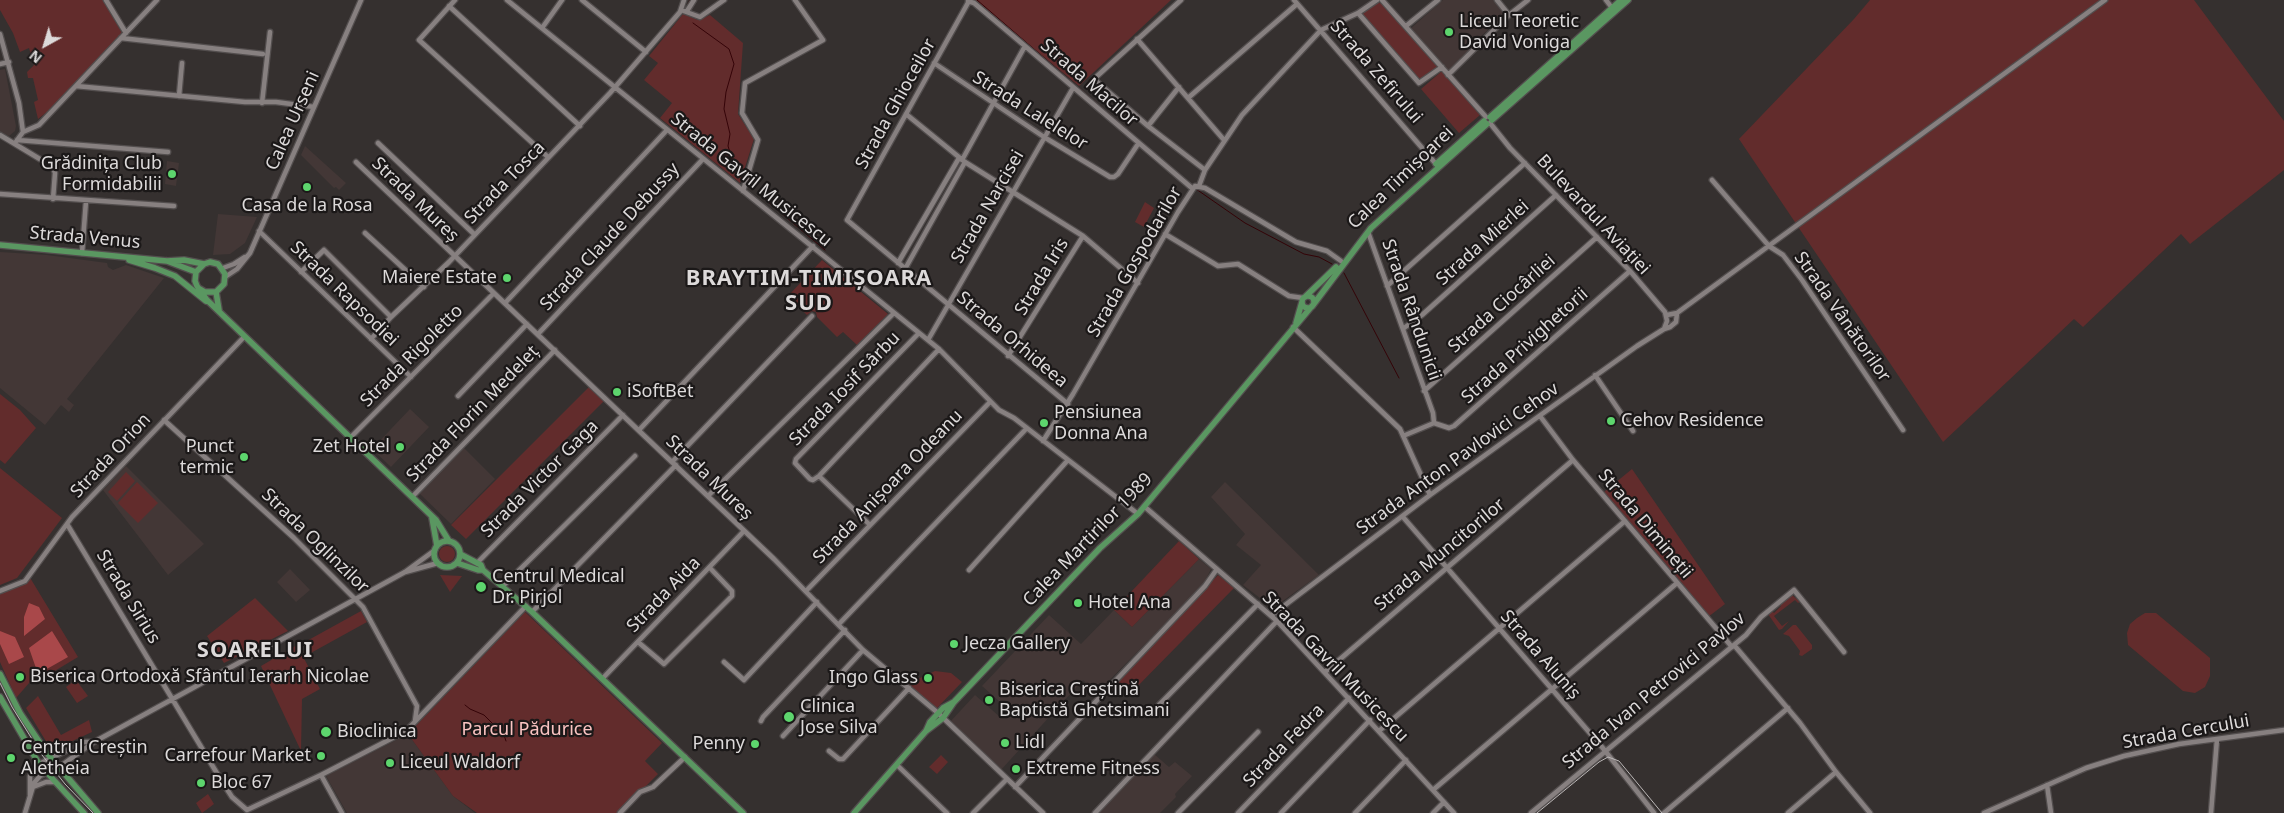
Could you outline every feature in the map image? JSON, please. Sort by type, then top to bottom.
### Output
[{"type":"main road","name":"Calea Timișoarei","points":[[1342,262],[1368,232],[1409,192],[1621,0]]},
{"type":"main road","name":"Calea Timișoarei","points":[[1342,262],[1361,234],[1380,213],[1628,0]]},
{"type":"main road","name":"Strada Venus","points":[[0,245],[167,261],[184,260],[204,264]]},
{"type":"main road","points":[[120,257],[175,276],[220,313]]},
{"type":"main road","name":"Strada Venus","points":[[167,261],[196,272]]},
{"type":"main road","points":[[200,289],[205,292],[216,292],[224,284],[225,277],[222,268],[212,262],[204,264],[196,272],[196,282],[200,289],[220,313],[436,520],[448,541],[455,544],[460,554],[477,563],[526,606],[743,813]]},
{"type":"main road","points":[[1304,299],[1342,262]]},
{"type":"main road","name":"Calea Martirilor 1989","points":[[854,813],[926,731],[943,718],[954,702],[1100,548],[1138,514],[1313,305],[1342,262]]},
{"type":"main road","points":[[216,292],[216,303],[220,313]]},
{"type":"main road","points":[[1312,298],[1313,305],[1305,307],[1304,299],[1312,298]]},
{"type":"main road","name":"Calea Martirilor 1989","points":[[1294,326],[1304,299]]},
{"type":"main road","points":[[432,518],[436,548],[434,557],[438,563],[449,567],[456,563],[460,554]]},
{"type":"main road","points":[[436,548],[448,541]]},
{"type":"main road","points":[[456,563],[483,570]]},
{"type":"main road","points":[[0,674],[20,713],[50,757],[98,813]]},
{"type":"main road","points":[[0,697],[39,764],[84,813]]},
{"type":"main road","name":"Calea Martirilor 1989","points":[[926,731],[930,722],[938,713],[954,702]]},
{"type":"street","points":[[106,0],[126,33]]},
{"type":"street","points":[[22,132],[39,125],[157,0]]},
{"type":"street","name":"Calea Urseni","points":[[225,277],[237,269],[250,252],[361,0]]},
{"type":"street","points":[[454,0],[419,40],[548,157]]},
{"type":"street","name":"Strada Gavril Musicescu","points":[[507,0],[939,349],[985,394],[990,402],[1027,428],[1138,514]]},
{"type":"street","points":[[542,28],[562,0]]},
{"type":"street","points":[[582,0],[646,52]]},
{"type":"street","points":[[684,0],[682,10],[700,17],[724,0]]},
{"type":"street","points":[[687,11],[694,0]]},
{"type":"street","points":[[743,191],[758,140],[742,113],[745,84],[823,40],[795,0]]},
{"type":"street","points":[[1181,0],[1095,78],[1097,82],[1148,126],[1205,170]]},
{"type":"street","points":[[1195,187],[1224,140],[1252,104],[1321,30],[1358,13],[1377,0]]},
{"type":"street","name":"Bulevardul Aviației","points":[[1382,0],[1525,163],[1630,271],[1667,315]]},
{"type":"street","points":[[1406,26],[1438,0]]},
{"type":"street","points":[[1497,0],[1510,15]]},
{"type":"street","points":[[1448,75],[1528,0]]},
{"type":"street","points":[[1606,0],[1612,8]]},
{"type":"street","points":[[1664,329],[1667,315],[1677,313],[2106,0]]},
{"type":"street","name":"Strada Macilor","points":[[968,1],[974,3],[1138,144],[1195,187]]},
{"type":"street","name":"Strada Ghioceilor","points":[[847,220],[968,1]]},
{"type":"street","points":[[1188,98],[1296,2]]},
{"type":"street","name":"Strada Zefirului","points":[[1296,2],[1436,164]]},
{"type":"street","points":[[449,6],[580,126]]},
{"type":"street","name":"Strada Tosca","points":[[371,339],[580,126],[682,10]]},
{"type":"street","points":[[1358,13],[1419,83],[1442,67]]},
{"type":"street","points":[[262,102],[270,32]]},
{"type":"street","points":[[0,34],[19,102],[22,132],[16,142]]},
{"type":"street","points":[[121,38],[263,54]]},
{"type":"street","points":[[1137,39],[1224,140]]},
{"type":"street","points":[[905,269],[992,103],[1025,46]]},
{"type":"street","points":[[0,64],[9,62]]},
{"type":"street","points":[[179,96],[182,63]]},
{"type":"street","name":"Strada Lalelelor","points":[[934,63],[1044,137],[1110,177],[1114,177],[1138,144]]},
{"type":"street","points":[[76,86],[314,107]]},
{"type":"street","points":[[1148,126],[1179,87]]},
{"type":"street","name":"Strada Narcisei","points":[[928,340],[1073,88]]},
{"type":"street","points":[[906,114],[962,160],[1083,236],[1138,283]]},
{"type":"street","points":[[505,303],[667,130]]},
{"type":"street","points":[[0,135],[16,142],[53,167],[56,173],[53,199]]},
{"type":"street","points":[[16,142],[168,152]]},
{"type":"street","points":[[378,143],[474,234]]},
{"type":"street","name":"Strada Claude Debussy","points":[[538,334],[703,158]]},
{"type":"street","points":[[898,263],[962,160]]},
{"type":"street","name":"Strada Mureș","points":[[356,162],[708,496],[806,591],[863,650],[938,713],[1043,813]]},
{"type":"street","points":[[1388,286],[1525,163]]},
{"type":"street","name":"Strada Vânătorilor","points":[[1712,180],[1769,246],[1782,255],[1802,280],[1903,430]]},
{"type":"street","name":"Strada Gospodarilor","points":[[1043,441],[1068,404],[1165,234],[1195,187],[1296,242],[1327,252],[1342,262]]},
{"type":"street","points":[[0,194],[174,206]]},
{"type":"street","name":"Strada Mierlei","points":[[1404,328],[1422,315],[1556,195]]},
{"type":"street","points":[[82,253],[86,201]]},
{"type":"street","name":"Strada Orhideea","points":[[847,220],[1008,356],[1068,404]]},
{"type":"street","name":"Strada Rapsodiei","points":[[258,231],[411,377]]},
{"type":"street","name":"Strada Rândunicii","points":[[1368,232],[1404,328],[1433,413],[1434,422]]},
{"type":"street","points":[[365,233],[424,287]]},
{"type":"street","points":[[1165,234],[1218,266],[1238,264],[1289,296],[1304,299]]},
{"type":"street","name":"Strada Iris","points":[[1008,356],[1083,236]]},
{"type":"street","name":"Strada Ciocârliei","points":[[1424,391],[1597,237]]},
{"type":"street","points":[[639,430],[813,246]]},
{"type":"street","points":[[301,272],[320,251],[324,250],[391,317]]},
{"type":"street","points":[[222,268],[234,264],[250,252]]},
{"type":"street","name":"Strada Privighetorii","points":[[1434,422],[1448,428],[1454,426],[1630,271]]},
{"type":"street","name":"Strada Rigoletto","points":[[350,438],[494,293]]},
{"type":"street","points":[[708,496],[894,313]]},
{"type":"street","name":"Strada Anton Pavlovici Cehov","points":[[1272,615],[1430,495],[1595,375],[1664,329],[1670,327],[1676,322],[1677,313]]},
{"type":"street","points":[[532,612],[812,316]]},
{"type":"street","points":[[458,396],[527,324]]},
{"type":"street","points":[[1294,326],[1400,429],[1430,495]]},
{"type":"street","name":"Strada Iosif Sârbu","points":[[819,476],[813,480],[795,461],[919,333]]},
{"type":"street","name":"Strada Orion","points":[[0,591],[25,581],[67,524],[244,337]]},
{"type":"street","points":[[870,525],[819,476],[939,349]]},
{"type":"street","name":"Strada Florin Medeleț","points":[[412,497],[555,350]]},
{"type":"street","points":[[1595,375],[1633,430]]},
{"type":"street","name":"Strada Anișoara Odeanu","points":[[806,591],[990,402]]},
{"type":"street","name":"Strada Victor Gaga","points":[[477,563],[622,415]]},
{"type":"street","name":"Strada Dimineții","points":[[1540,416],[1573,460],[1677,583],[1788,708],[1836,772],[1870,813]]},
{"type":"street","name":"Strada Oglinzilor","points":[[164,420],[322,565],[363,607],[417,706]]},
{"type":"street","points":[[1403,436],[1434,422]]},
{"type":"street","points":[[839,624],[1027,428]]},
{"type":"street","points":[[504,586],[635,456]]},
{"type":"street","points":[[969,570],[1068,460]]},
{"type":"street","name":"Strada Muncitorilor","points":[[1325,672],[1573,460]]},
{"type":"street","name":"Strada Gavril Musicescu","points":[[1144,507],[1272,615],[1454,813]]},
{"type":"street","name":"Strada Aluniș","points":[[1402,517],[1552,689],[1654,813]]},
{"type":"street","points":[[1379,731],[1625,521]]},
{"type":"street","name":"Strada Sirius","points":[[67,524],[232,797],[247,810],[321,775]]},
{"type":"street","name":"Strada Aida","points":[[602,678],[744,531]]},
{"type":"street","points":[[25,813],[36,780],[94,742],[356,600],[405,572],[436,548]]},
{"type":"street","points":[[405,572],[438,563]]},
{"type":"street","points":[[638,642],[664,664],[719,609],[733,594],[710,568]]},
{"type":"street","points":[[1016,786],[1205,586],[1217,569]]},
{"type":"street","points":[[1433,790],[1677,583]]},
{"type":"street","name":"Strada Ivan Petrovici Pavlov","points":[[1531,813],[1746,635],[1765,613],[1794,590],[1844,652]]},
{"type":"street","points":[[724,662],[744,680],[817,602]]},
{"type":"street","points":[[1154,711],[1258,604]]},
{"type":"street","points":[[342,813],[321,775],[406,731],[526,606]]},
{"type":"street","points":[[1095,813],[1277,621]]},
{"type":"street","points":[[761,721],[845,630]]},
{"type":"street","points":[[783,736],[863,650]]},
{"type":"street","points":[[829,751],[839,759],[843,759],[909,688]]},
{"type":"street","name":"Strada Fedra","points":[[1238,813],[1349,698]]},
{"type":"street","points":[[415,722],[417,706],[427,709]]},
{"type":"street","points":[[1664,813],[1788,708]]},
{"type":"street","points":[[1281,813],[1370,720]]},
{"type":"street","name":"Strada Cercului","points":[[1984,813],[2086,768],[2124,756],[2217,739],[2284,730]]},
{"type":"street","points":[[1178,813],[1258,732]]},
{"type":"street","points":[[2211,813],[2217,739]]},
{"type":"street","points":[[30,796],[30,776],[39,764],[84,742],[94,742]]},
{"type":"street","points":[[620,813],[640,792],[653,787],[685,757]]},
{"type":"street","points":[[1355,813],[1406,760]]},
{"type":"street","points":[[897,765],[947,813]]},
{"type":"street","points":[[1788,813],[1836,772]]},
{"type":"street","points":[[973,813],[1007,778]]},
{"type":"street","points":[[33,787],[46,782],[54,782]]},
{"type":"street","points":[[2047,785],[2051,813]]},
{"type":"street","points":[[1433,813],[1444,802]]},
{"type":"shaded area","name":"Liceul Teoretic David Voniga","points":[[1443,0],[1495,0],[1507,14],[1481,36],[1465,56],[1448,71],[1410,29]]},
{"type":"shaded area","points":[[5,69],[16,126],[15,131],[9,136],[0,132],[0,70]]},
{"type":"shaded area","points":[[305,146],[346,183],[339,190],[336,187],[334,188],[301,155]]},
{"type":"shaded area","name":"Grădinița Club Formidabilii","points":[[167,161],[179,163],[176,186],[165,184]]},
{"type":"shaded area","points":[[218,214],[257,217],[245,243],[230,254],[213,255]]},
{"type":"shaded area","points":[[0,252],[47,255],[107,263],[108,267],[113,270],[126,265],[164,278],[67,399],[74,405],[69,412],[61,405],[45,425],[0,388]]},
{"type":"shaded area","points":[[410,409],[429,427],[391,467],[372,449]]},
{"type":"shaded area","points":[[464,448],[495,479],[451,524],[419,493]]},
{"type":"shaded area","points":[[126,466],[204,544],[168,575],[103,490]]},
{"type":"shaded area","points":[[1225,482],[1319,575],[1273,608],[1243,585],[1261,565],[1236,545],[1245,534],[1211,497]]},
{"type":"shaded area","points":[[1199,559],[1211,569],[1203,585],[1097,693],[1083,680],[1000,771],[949,723],[975,695],[1000,717],[1008,709],[982,686],[1049,615],[1081,644],[1114,610],[1132,627]]},
{"type":"shaded area","points":[[290,569],[310,590],[296,602],[277,582]]},
{"type":"shaded area","points":[[29,603],[39,607],[45,619],[24,636],[24,617]]},
{"type":"shaded area","points":[[0,631],[15,637],[24,657],[9,664],[0,644]]},
{"type":"shaded area","points":[[52,631],[68,657],[38,674],[29,648]]},
{"type":"shaded area","name":"Liceul Waldorf","points":[[408,734],[453,796],[475,813],[347,813],[326,776]]},
{"type":"shaded area","points":[[1154,754],[1169,767],[1175,762],[1192,776],[1175,794],[1176,797],[1160,813],[1098,813]]},
{"type":"green space","points":[[0,0],[103,0],[122,33],[47,112],[38,119],[34,102],[38,100],[33,78],[28,78],[27,72],[34,65],[29,48],[20,52],[13,33],[0,10]]},
{"type":"green space","points":[[975,0],[1171,0],[1079,86]]},
{"type":"green space","points":[[1870,0],[2194,0],[2284,121],[2284,170],[2190,244],[2181,234],[2083,327],[2074,319],[1943,442],[1739,139]]},
{"type":"green space","points":[[1378,2],[1385,6],[1438,67],[1423,80],[1418,78],[1362,15]]},
{"type":"green space","points":[[683,14],[698,20],[710,15],[743,43],[738,114],[754,139],[740,183],[660,118],[672,103],[644,80],[658,63],[649,56]]},
{"type":"green space","points":[[1442,71],[1480,115],[1459,133],[1421,89]]},
{"type":"green space","points":[[1145,202],[1154,208],[1144,227],[1135,222]]},
{"type":"green space","points":[[822,260],[888,314],[857,345],[843,332],[837,337],[817,317],[816,312],[812,311],[807,315],[788,296]]},
{"type":"green space","points":[[589,387],[604,401],[466,539],[451,525]]},
{"type":"green space","points":[[0,394],[20,410],[36,428],[5,464],[0,460]]},
{"type":"green space","points":[[0,468],[62,518],[17,578],[0,585]]},
{"type":"green space","points":[[1632,469],[1725,604],[1708,617],[1604,492]]},
{"type":"green space","points":[[126,472],[135,481],[117,501],[108,492]]},
{"type":"green space","points":[[137,482],[158,503],[138,523],[118,503]]},
{"type":"green space","points":[[1179,541],[1199,559],[1132,627],[1114,610]]},
{"type":"green space","points":[[444,546],[450,546],[455,551],[453,560],[444,562],[439,557],[439,551]]},
{"type":"green space","points":[[440,575],[462,576],[450,592]]},
{"type":"green space","points":[[1218,575],[1234,588],[1130,694],[1117,681]]},
{"type":"green space","points":[[29,576],[78,657],[43,678],[37,674],[16,698],[0,662],[0,589]]},
{"type":"green space","points":[[1792,595],[1800,602],[1798,603],[1795,600],[1774,616],[1782,626],[1789,621],[1779,630],[1768,614],[1771,610],[1774,613],[1781,606],[1780,604]]},
{"type":"green space","points":[[255,598],[288,631],[224,663],[207,636]]},
{"type":"green space","points":[[361,611],[367,622],[309,654],[303,643]]},
{"type":"green space","name":"Parcul Pădurice","points":[[525,612],[662,743],[645,761],[658,774],[619,813],[477,813],[453,796],[408,734]]},
{"type":"green space","points":[[2145,613],[2156,613],[2210,658],[2210,676],[2205,687],[2195,693],[2183,691],[2128,645],[2127,633],[2130,624]]},
{"type":"green space","points":[[1793,625],[1796,625],[1812,645],[1812,649],[1802,656],[1799,655],[1800,651],[1789,636],[1783,634]]},
{"type":"green space","points":[[297,645],[320,689],[302,699],[301,751],[261,666]]},
{"type":"green space","points":[[935,671],[951,673],[962,682],[937,708],[932,707],[907,684]]},
{"type":"green space","points":[[76,680],[88,696],[77,703],[66,687]]},
{"type":"green space","points":[[38,696],[61,735],[89,720],[92,732],[55,749],[47,743],[26,708]]},
{"type":"green space","points":[[941,755],[948,762],[937,774],[929,767]]},
{"type":"green space","points":[[208,794],[214,804],[202,813],[196,803]]},
{"type":"waterway","points":[[688,4],[690,0]]},
{"type":"waterway","points":[[977,0],[1193,186]]},
{"type":"waterway","points":[[693,23],[729,49],[734,64],[726,92],[724,109],[730,134],[728,146],[740,176]]},
{"type":"waterway","points":[[1196,189],[1245,223],[1304,254],[1319,257],[1332,264]]},
{"type":"waterway","points":[[760,195],[825,250]]},
{"type":"waterway","points":[[1344,273],[1399,378]]},
{"type":"waterway","points":[[465,705],[484,715],[504,735],[506,741]]},
{"type":"tram line","points":[[0,683],[12,707],[42,755],[65,784],[93,813]]},
{"type":"tram line","points":[[1537,813],[1599,762],[1608,757],[1619,761],[1662,813]]},
{"type":"place","name":"Liceul Teoretic David Voniga","points":[[1449,32]]},
{"type":"place","name":"Grădinița Club Formidabilii","points":[[172,174]]},
{"type":"place","name":"Casa de la Rosa","points":[[307,187]]},
{"type":"place","name":"Maiere Estate","points":[[507,278]]},
{"type":"place","name":"iSoftBet","points":[[617,392]]},
{"type":"place","name":"Cehov Residence","points":[[1611,421]]},
{"type":"place","name":"Pensiunea Donna Ana","points":[[1044,423]]},
{"type":"place","name":"Zet Hotel","points":[[400,447]]},
{"type":"place","name":"Punct termic","points":[[244,457]]},
{"type":"place","name":"Centrul Medical Dr. Pirjol","points":[[481,587]]},
{"type":"place","name":"Hotel Ana","points":[[1078,603]]},
{"type":"place","name":"Jecza Gallery","points":[[954,644]]},
{"type":"place","name":"Biserica Ortodoxă Sfântul Ierarh Nicolae","points":[[20,677]]},
{"type":"place","name":"Ingo Glass","points":[[928,678]]},
{"type":"place","name":"Biserica Creștină Baptistă Ghetsimani","points":[[989,700]]},
{"type":"place","name":"Clinica Jose Silva","points":[[789,717]]},
{"type":"place","name":"Bioclinica","points":[[326,732]]},
{"type":"place","name":"Lidl","points":[[1005,743]]},
{"type":"place","name":"Penny","points":[[755,744]]},
{"type":"place","name":"Carrefour Market","points":[[321,756]]},
{"type":"place","name":"Centrul Creștin Aletheia","points":[[11,758]]},
{"type":"place","name":"Liceul Waldorf","points":[[390,763]]},
{"type":"place","name":"Extreme Fitness","points":[[1016,769]]},
{"type":"place","name":"Bloc 67","points":[[201,783]]},
{"type":"district","name":"BRAYTIM-TIMIȘOARA SUD","points":[[809,292]]},
{"type":"district","name":"SOARELUI","points":[[255,651]]}]
